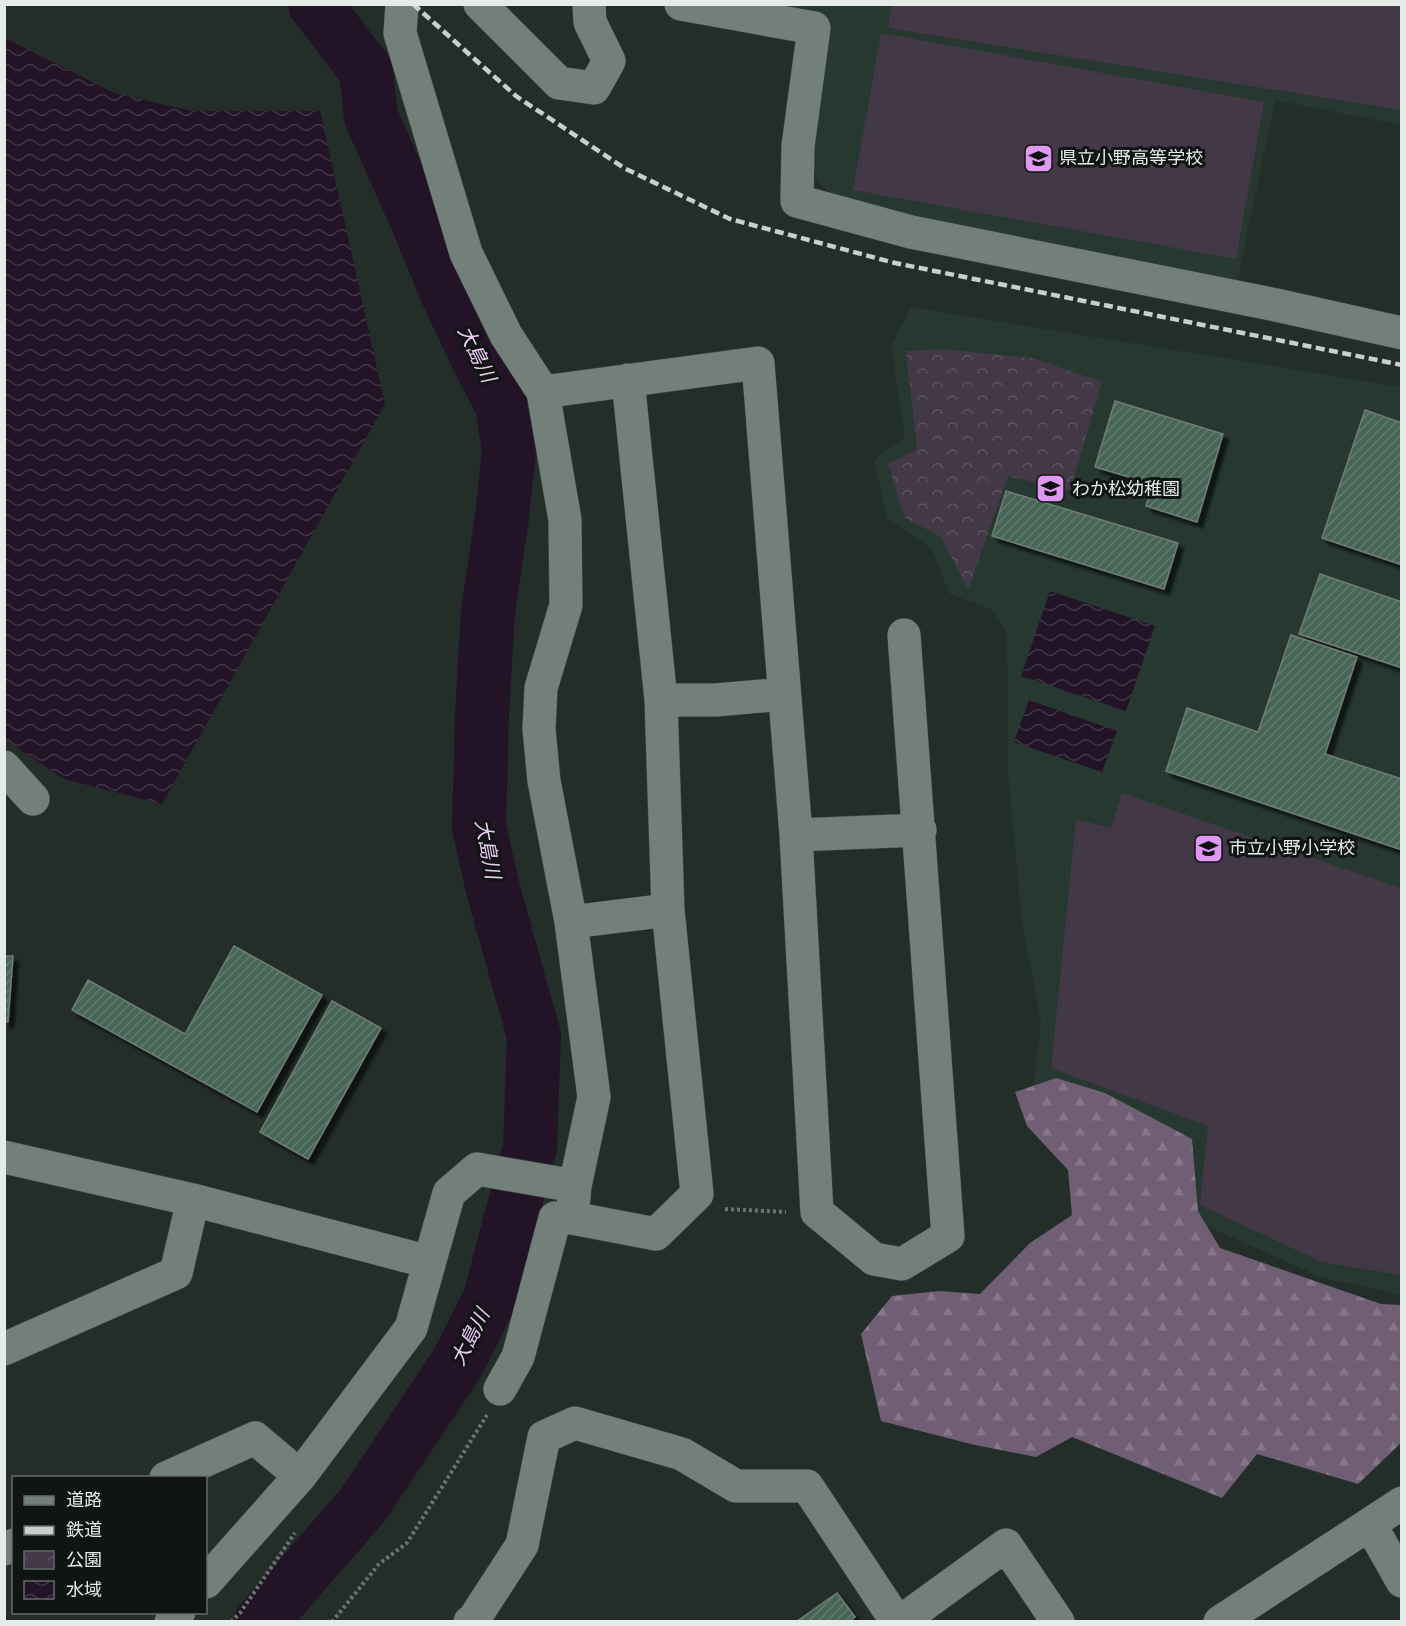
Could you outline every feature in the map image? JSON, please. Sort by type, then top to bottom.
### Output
[{"type":"street","points":[[402,4],[400,33],[466,253],[506,334],[543,392],[565,520],[566,605],[541,688],[539,729],[544,781],[571,922],[594,1097],[575,1186],[572,1218]]},
{"type":"street","points":[[480,4],[559,83],[594,88],[609,60],[590,22],[590,4]]},
{"type":"street","points":[[681,4],[814,28],[798,146],[797,201],[911,232],[1276,305],[1401,333]]},
{"type":"street","points":[[543,392],[758,363],[796,836],[817,1212],[874,1259],[902,1264],[948,1236],[904,635]]},
{"type":"street","points":[[500,1389],[518,1357],[555,1218],[572,1218],[656,1234],[697,1194],[668,910],[661,700],[628,380]]},
{"type":"street","points":[[661,700],[716,700],[784,694]]},
{"type":"street","points":[[4,767],[33,799]]},
{"type":"street","points":[[796,836],[920,830]]},
{"type":"street","points":[[571,922],[668,910]]},
{"type":"street","points":[[4,1156],[193,1200],[429,1262]]},
{"type":"street","points":[[207,1581],[300,1476],[411,1328],[449,1193],[477,1169],[575,1186]]},
{"type":"street","points":[[4,1349],[176,1273],[193,1200]]},
{"type":"street","points":[[470,1622],[522,1545],[544,1437],[575,1423],[682,1454],[736,1486],[807,1486],[899,1622],[1006,1545],[1058,1622]]},
{"type":"street","points":[[170,1476],[255,1438],[300,1476]]},
{"type":"street","points":[[1220,1622],[1401,1503]]},
{"type":"street","points":[[1370,1524],[1401,1581]]},
{"type":"path","points":[[332,1622],[379,1564],[407,1543],[481,1428],[500,1389]]},
{"type":"shaded area","name":"県立小野高等学校","points":[[734,5],[1401,5],[1401,125],[1275,100],[1236,288],[838,203],[817,180],[808,136],[822,19]]},
{"type":"shaded area","name":"市立小野小学校","points":[[911,307],[1401,387],[1401,1295],[1321,1277],[1191,1219],[1033,1089],[1041,1022],[1022,922],[1008,774],[1007,631],[990,609],[950,594],[931,548],[887,519],[874,460],[905,437],[891,346]]},
{"type":"green space","points":[[892,4],[1401,5],[1401,110],[888,28]]},
{"type":"green space","points":[[881,33],[1264,102],[1236,259],[853,190]]},
{"type":"green space","points":[[941,349],[1033,358],[1102,382],[1070,491],[1008,476],[968,590],[941,537],[904,517],[888,464],[917,449],[906,351]]},
{"type":"green space","points":[[1122,793],[1401,888],[1401,1275],[1322,1262],[1200,1205],[1208,1126],[1051,1068],[1076,819],[1111,828]]},
{"type":"green space","points":[[1056,1078],[1105,1093],[1192,1139],[1198,1211],[1220,1248],[1381,1304],[1401,1305],[1401,1443],[1358,1484],[1257,1454],[1222,1498],[1072,1437],[1036,1457],[975,1445],[881,1421],[861,1334],[892,1296],[939,1291],[980,1294],[1030,1243],[1072,1215],[1068,1170],[1027,1126],[1015,1092]]},
{"type":"water","points":[[5,38],[114,93],[192,111],[320,111],[385,404],[162,804],[64,779],[5,739]]},
{"type":"water","points":[[1050,591],[1155,626],[1126,711],[1021,676]]},
{"type":"water","points":[[1029,700],[1117,731],[1102,772],[1014,742]]},
{"type":"building","points":[[1115,401],[1223,434],[1197,522],[1146,506],[1153,484],[1095,467]]},
{"type":"building","points":[[1365,410],[1402,423],[1402,565],[1322,538]]},
{"type":"building","points":[[1006,491],[1178,543],[1164,589],[992,536]]},
{"type":"building","points":[[1320,574],[1402,602],[1402,668],[1299,634]]},
{"type":"building","points":[[1291,635],[1357,657],[1325,754],[1402,779],[1402,850],[1166,771],[1187,708],[1258,732]]},
{"type":"building","points":[[234,946],[322,995],[257,1112],[72,1010],[88,980],[185,1034]]},
{"type":"building","points":[[4,956],[13,956],[8,1022],[4,1022]]},
{"type":"building","points":[[332,1001],[381,1028],[308,1159],[260,1132]]},
{"type":"building","points":[[837,1593],[855,1617],[849,1622],[796,1622]]},
{"type":"waterway","name":"大島川","points":[[261,1622],[363,1505],[458,1362],[490,1298],[530,1147],[534,1036],[493,889],[479,827],[488,612],[509,451],[502,405],[447,293],[371,117],[366,71],[315,4]]},
{"type":"railway","points":[[413,4],[516,96],[624,168],[730,219],[895,263],[1402,365]]},
{"type":"place","name":"県立小野高等学校","points":[[1038,158]]},
{"type":"place","name":"わか松幼稚園","points":[[1051,489]]},
{"type":"place","name":"市立小野小学校","points":[[1208,848]]}]
